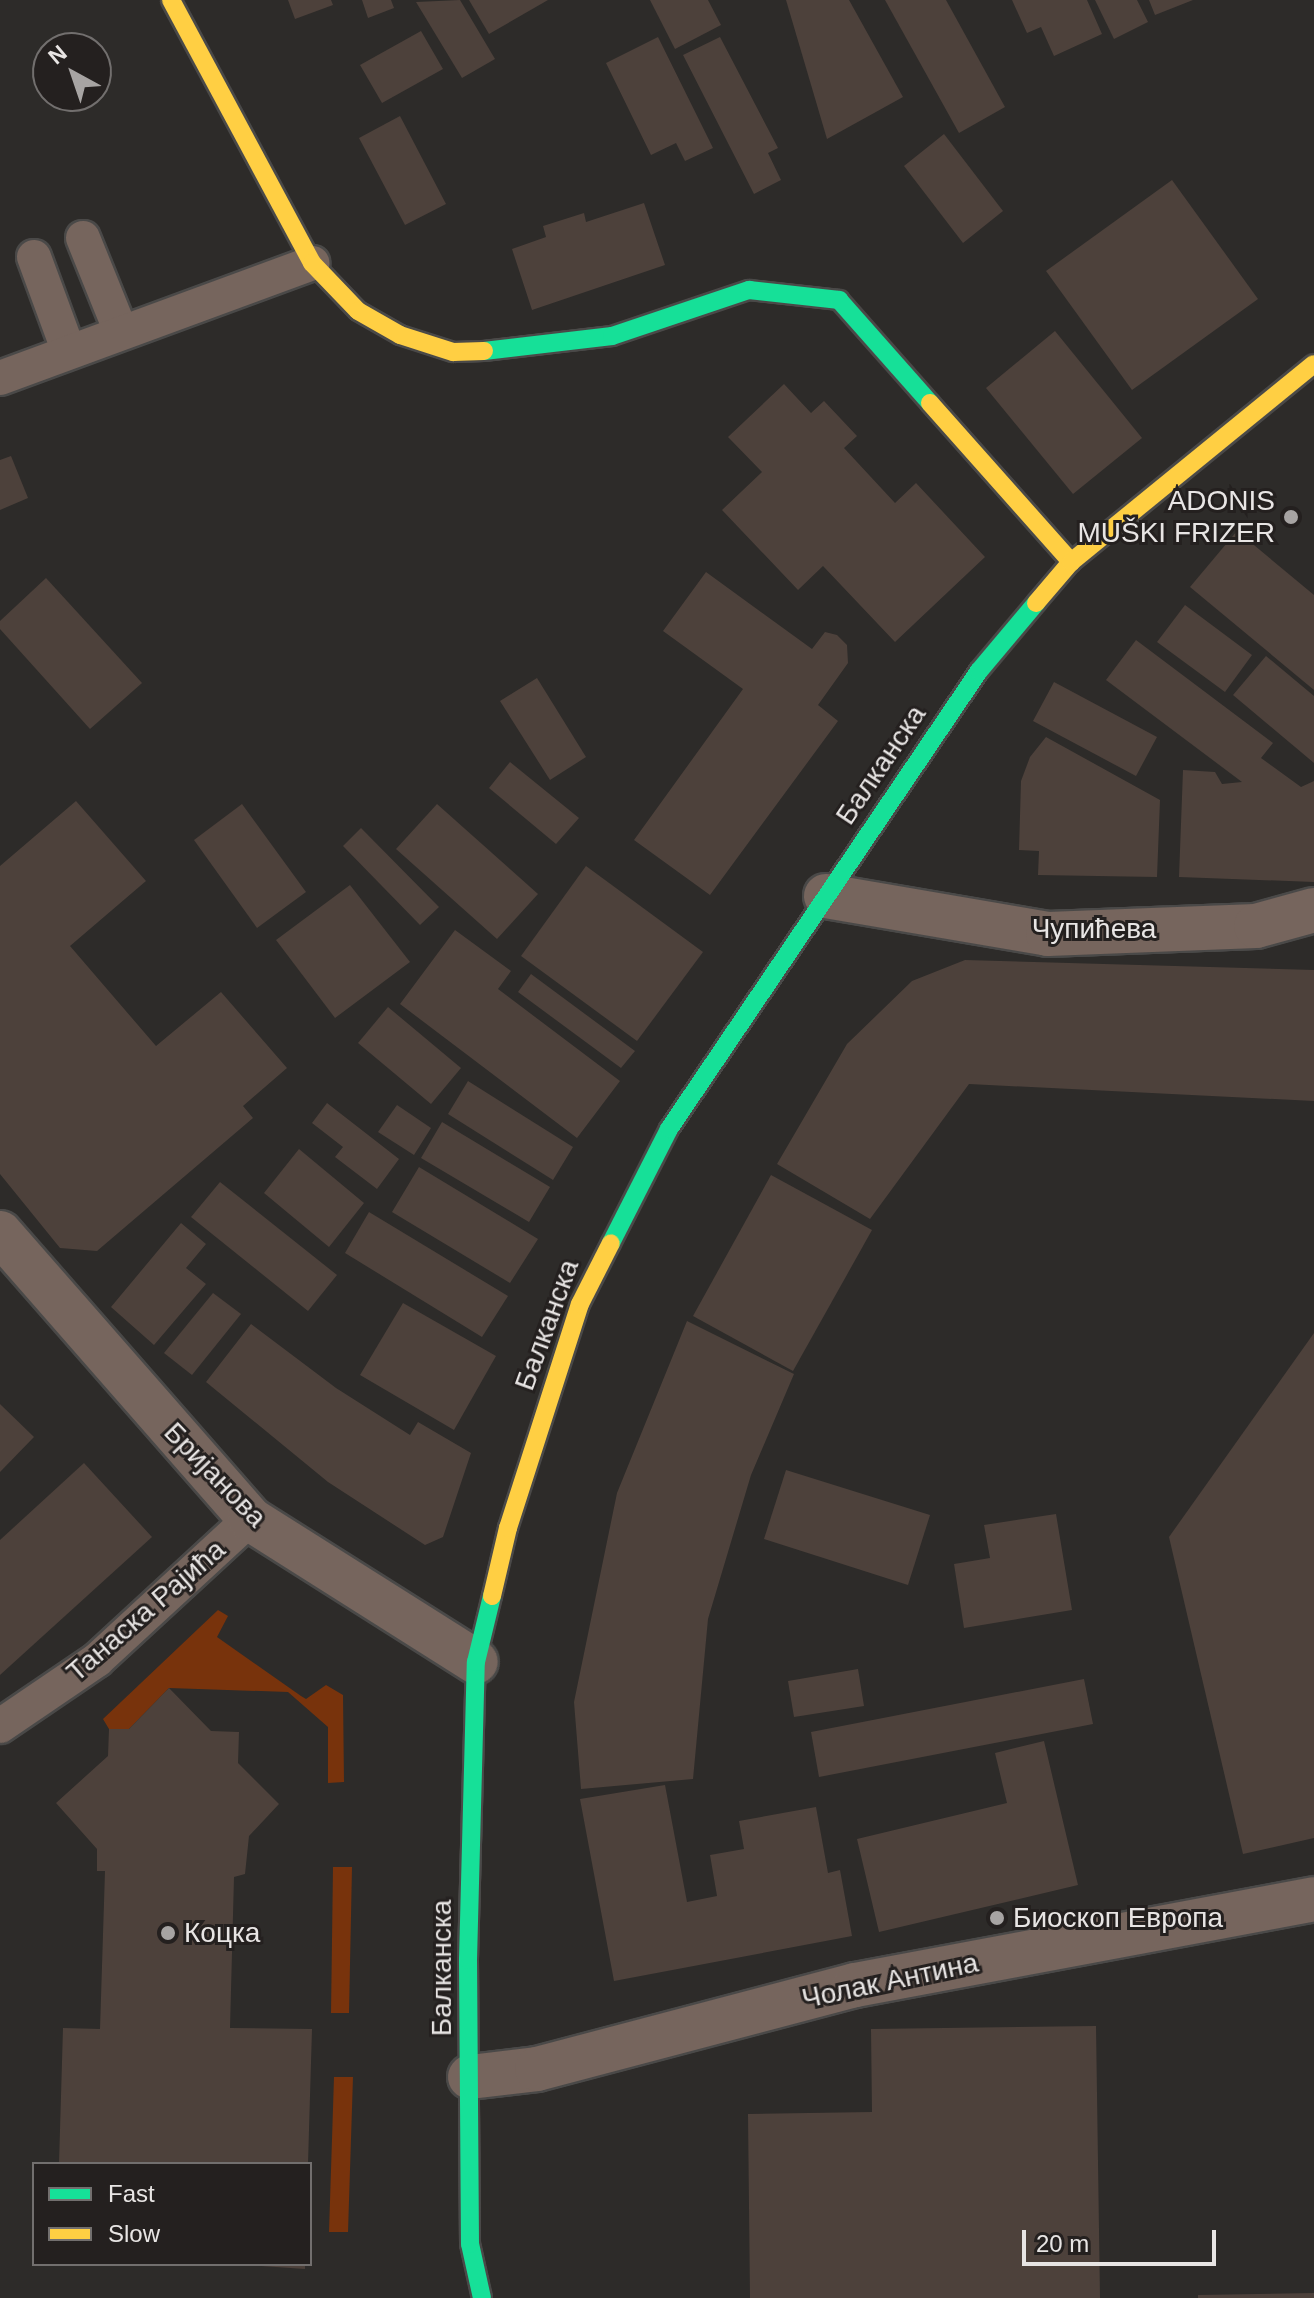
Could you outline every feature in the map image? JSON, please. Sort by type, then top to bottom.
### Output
[{"type":"main road","points":[[171,0],[312,263],[358,311],[400,335],[453,352],[525,350],[612,336],[749,290],[839,300],[1071,562]]},
{"type":"main road","name":"Балканска","points":[[482,2298],[470,2244],[476,1662],[508,1528],[580,1304],[669,1129],[979,671],[1071,562],[1314,364]]},
{"type":"main road","name":"Балканска","points":[[460,2283],[470,2244]]},
{"type":"street","name":"Чупићева","points":[[826,896],[1048,934],[1256,926],[1314,910]]},
{"type":"street","name":"Бријанова","points":[[0,1233],[250,1519],[476,1662]]},
{"type":"street","name":"Чолак Антина","points":[[470,2077],[537,2069],[855,1985],[1314,1899]]},
{"type":"lane","points":[[83,238],[121,332]]},
{"type":"lane","points":[[34,257],[69,352]]},
{"type":"lane","points":[[0,378],[312,263]]},
{"type":"lane","name":"Танаска Рајића","points":[[0,1726],[97,1660],[250,1519]]},
{"type":"shaded area","points":[[218,1610],[228,1616],[217,1637],[301,1696],[306,1699],[326,1685],[343,1695],[344,1782],[328,1783],[328,1727],[288,1692],[169,1688],[129,1729],[109,1729],[103,1719]]},
{"type":"shaded area","points":[[333,1867],[352,1867],[349,2013],[331,2013]]},
{"type":"shaded area","points":[[334,2077],[353,2077],[348,2232],[329,2232]]},
{"type":"building","points":[[288,0],[331,0],[333,5],[295,19]]},
{"type":"building","points":[[362,0],[391,0],[394,8],[368,18]]},
{"type":"building","points":[[460,0],[495,59],[462,78],[416,2]]},
{"type":"building","points":[[469,0],[548,0],[489,34]]},
{"type":"building","points":[[650,0],[708,0],[721,25],[675,49]]},
{"type":"building","points":[[786,0],[849,0],[903,97],[827,139]]},
{"type":"building","points":[[885,0],[946,0],[1005,107],[959,133]]},
{"type":"building","points":[[1012,0],[1087,0],[1102,34],[1054,56],[1041,27],[1027,33]]},
{"type":"building","points":[[1095,0],[1137,0],[1148,22],[1114,39]]},
{"type":"building","points":[[1149,0],[1193,0],[1155,15]]},
{"type":"building","points":[[421,31],[443,69],[382,103],[360,65]]},
{"type":"building","points":[[658,37],[713,148],[685,161],[676,143],[651,155],[606,63]]},
{"type":"building","points":[[720,37],[778,148],[768,153],[781,180],[754,194],[683,55]]},
{"type":"building","points":[[400,116],[446,204],[405,225],[359,138]]},
{"type":"building","points":[[944,134],[1003,211],[963,243],[904,166]]},
{"type":"building","points":[[1172,180],[1258,299],[1132,390],[1046,271]]},
{"type":"building","points":[[644,203],[665,265],[532,310],[512,249],[546,237],[543,226],[584,213],[586,222]]},
{"type":"building","points":[[1055,331],[1142,438],[1073,494],[986,388]]},
{"type":"building","points":[[784,384],[811,413],[824,401],[857,436],[844,448],[895,503],[916,483],[985,557],[895,642],[823,566],[798,590],[722,510],[762,472],[728,437]]},
{"type":"building","points":[[11,456],[28,498],[0,510],[0,460]]},
{"type":"building","points":[[1237,531],[1314,595],[1314,690],[1190,587]]},
{"type":"building","points":[[706,572],[812,649],[825,632],[837,635],[847,645],[848,663],[818,705],[838,721],[710,895],[634,840],[743,689],[663,631]]},
{"type":"building","points":[[46,578],[142,683],[90,729],[0,629],[0,621]]},
{"type":"building","points":[[1185,605],[1252,655],[1225,692],[1157,642]]},
{"type":"building","points":[[1136,640],[1273,743],[1261,758],[1301,787],[1314,781],[1314,882],[1179,877],[1183,770],[1215,772],[1222,784],[1242,782],[1106,680]]},
{"type":"building","points":[[1266,656],[1314,696],[1314,763],[1233,695]]},
{"type":"building","points":[[537,678],[586,757],[550,780],[500,701]]},
{"type":"building","points":[[1054,682],[1157,737],[1136,776],[1033,721]]},
{"type":"building","points":[[1046,737],[1160,800],[1157,877],[1038,875],[1039,851],[1019,850],[1021,781],[1030,757]]},
{"type":"building","points":[[510,762],[579,818],[556,844],[489,788]]},
{"type":"building","points":[[76,801],[146,881],[70,946],[156,1046],[221,992],[287,1068],[243,1106],[253,1118],[97,1251],[60,1248],[0,1174],[0,866]]},
{"type":"building","points":[[242,804],[306,892],[257,928],[194,840]]},
{"type":"building","points":[[437,804],[538,894],[497,939],[396,849]]},
{"type":"building","points":[[361,828],[439,907],[420,925],[343,846]]},
{"type":"building","points":[[586,866],[703,952],[637,1041],[521,956]]},
{"type":"building","points":[[350,885],[410,962],[335,1018],[276,940]]},
{"type":"building","points":[[455,930],[511,971],[498,989],[620,1081],[577,1138],[400,1004]]},
{"type":"building","points":[[965,960],[1314,970],[1314,1101],[969,1084],[870,1219],[777,1164],[847,1044],[912,981]]},
{"type":"building","points":[[531,974],[635,1051],[621,1068],[518,992]]},
{"type":"building","points":[[388,1007],[461,1068],[431,1104],[358,1043]]},
{"type":"building","points":[[468,1081],[573,1147],[553,1180],[448,1114]]},
{"type":"building","points":[[327,1103],[399,1159],[377,1189],[335,1157],[343,1147],[312,1123]]},
{"type":"building","points":[[397,1105],[431,1128],[414,1155],[378,1132]]},
{"type":"building","points":[[442,1122],[550,1187],[529,1222],[421,1158]]},
{"type":"building","points":[[299,1149],[364,1203],[329,1247],[264,1193]]},
{"type":"building","points":[[419,1167],[538,1239],[510,1283],[392,1212]]},
{"type":"building","points":[[771,1175],[872,1230],[793,1371],[693,1316]]},
{"type":"building","points":[[220,1182],[337,1275],[308,1311],[191,1217]]},
{"type":"building","points":[[369,1212],[508,1296],[482,1337],[345,1253]]},
{"type":"building","points":[[181,1223],[206,1244],[186,1268],[206,1284],[154,1345],[111,1307]]},
{"type":"building","points":[[213,1293],[241,1314],[192,1375],[164,1353]]},
{"type":"building","points":[[403,1303],[496,1356],[454,1430],[360,1375]]},
{"type":"building","points":[[687,1321],[794,1374],[751,1475],[708,1619],[693,1779],[581,1789],[574,1702],[617,1493]]},
{"type":"building","points":[[251,1324],[336,1388],[410,1435],[418,1422],[471,1453],[443,1537],[425,1545],[328,1482],[206,1382]]},
{"type":"building","points":[[1314,1333],[1314,1838],[1243,1854],[1169,1537]]},
{"type":"building","points":[[0,1404],[34,1437],[0,1472]]},
{"type":"building","points":[[84,1463],[152,1537],[0,1675],[0,1540]]},
{"type":"building","points":[[786,1470],[930,1515],[908,1585],[764,1539]]},
{"type":"building","points":[[1056,1514],[1072,1610],[964,1628],[954,1564],[990,1558],[984,1525]]},
{"type":"building","points":[[858,1669],[864,1706],[794,1717],[788,1681]]},
{"type":"building","points":[[1084,1679],[1093,1724],[819,1777],[811,1732]]},
{"type":"building","name":"Коцка","points":[[169,1688],[211,1731],[239,1732],[238,1763],[279,1804],[249,1836],[245,1874],[234,1877],[230,2028],[312,2029],[308,2162],[59,2162],[63,2028],[100,2029],[105,1871],[97,1871],[97,1849],[56,1803],[108,1756],[109,1729],[129,1729]]},
{"type":"building","points":[[1044,1741],[1078,1885],[879,1932],[857,1839],[1007,1803],[995,1753]]},
{"type":"building","points":[[665,1785],[687,1902],[717,1896],[710,1855],[744,1849],[739,1821],[816,1807],[828,1873],[840,1870],[852,1936],[614,1981],[580,1799]]},
{"type":"building","points":[[1096,2026],[1100,2298],[750,2298],[748,2114],[872,2112],[871,2029]]},
{"type":"building","points":[[260,2266],[305,2266],[305,2269]]},
{"type":"building","points":[[1314,2293],[1314,2298],[1198,2298],[1198,2295]]},
{"type":"traffic: fast","points":[[484,351],[612,336],[749,290],[839,300],[930,403]]},
{"type":"traffic: fast","points":[[611,1243],[669,1129],[979,671],[1036,603]]},
{"type":"traffic: fast","points":[[482,2298],[470,2244],[468,1960],[476,1662],[492,1596]]},
{"type":"traffic: slow","points":[[171,0],[312,263],[358,311],[400,335],[453,352],[484,351]]},
{"type":"traffic: slow","points":[[1036,603],[1071,562],[1314,364]]},
{"type":"traffic: slow","points":[[930,403],[1071,562]]},
{"type":"traffic: slow","points":[[492,1596],[508,1528],[580,1304],[611,1243]]},
{"type":"place","name":"ADONIS MUŠKI FRIZER","points":[[1291,517]]},
{"type":"place","name":"Биоскоп Европа","points":[[997,1918]]},
{"type":"place","name":"Коцка","points":[[168,1933]]}]
